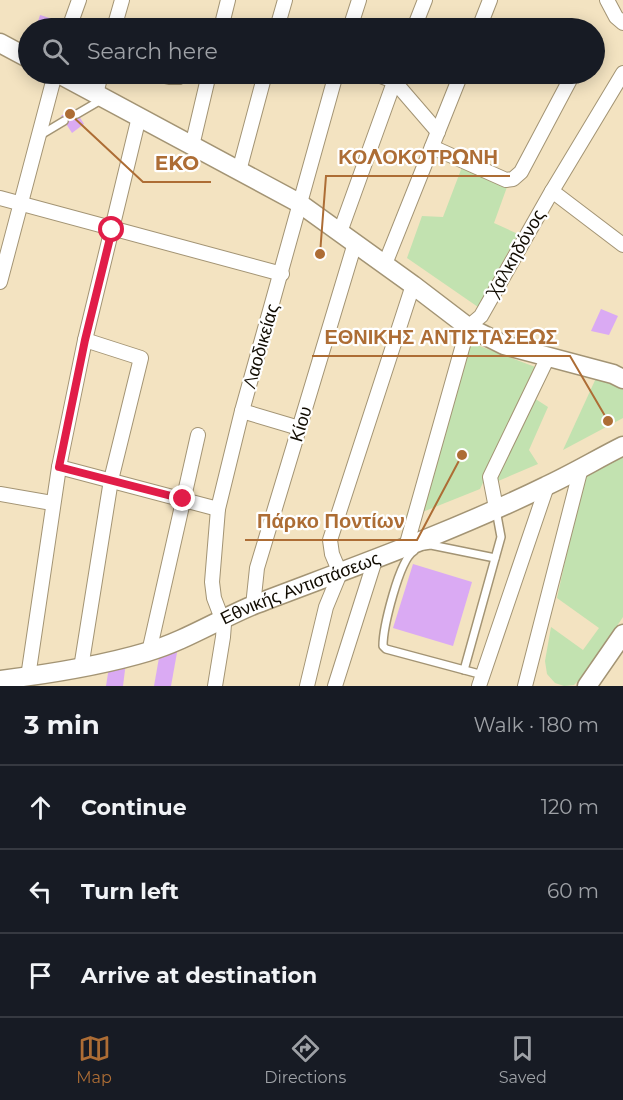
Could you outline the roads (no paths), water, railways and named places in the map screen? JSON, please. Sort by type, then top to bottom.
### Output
[{"type":"street","points":[[73,18],[79,0]]},
{"type":"street","points":[[117,18],[122,0]]},
{"type":"street","points":[[224,18],[228,0]]},
{"type":"street","points":[[280,18],[285,0]]},
{"type":"street","points":[[353,18],[359,0]]},
{"type":"street","points":[[418,18],[425,0]]},
{"type":"street","points":[[483,18],[490,0]]},
{"type":"street","points":[[607,0],[623,23]]},
{"type":"street","points":[[0,43],[18,53]]},
{"type":"street","name":"Χαλκηδόνος","points":[[406,547],[468,327],[481,316],[623,73]]},
{"type":"street","points":[[0,282],[54,84]]},
{"type":"street","points":[[77,84],[299,203],[468,327],[504,345],[620,376]]},
{"type":"street","points":[[100,96],[101,84]]},
{"type":"street","points":[[192,146],[207,84]]},
{"type":"street","points":[[239,171],[262,84]]},
{"type":"street","name":"Λαοδικείας","points":[[214,686],[224,624],[214,598],[212,582],[218,509],[242,411],[333,84]]},
{"type":"street","points":[[340,232],[393,84]]},
{"type":"street","points":[[401,84],[438,132]]},
{"type":"street","points":[[385,264],[457,84]]},
{"type":"street","points":[[432,147],[506,180],[513,179],[521,172],[568,84]]},
{"type":"street","points":[[28,677],[59,467],[85,340],[139,117]]},
{"type":"street","points":[[552,191],[623,245]]},
{"type":"street","points":[[0,198],[282,274]]},
{"type":"street","name":"Κίου","points":[[253,606],[257,568],[355,243]]},
{"type":"street","points":[[307,686],[326,607],[340,573],[332,554],[330,540],[413,285]]},
{"type":"street","points":[[81,668],[111,480],[141,358],[85,340]]},
{"type":"street","points":[[496,508],[490,477],[548,357]]},
{"type":"street","points":[[242,411],[299,428]]},
{"type":"street","points":[[149,652],[198,435]]},
{"type":"street","name":"Εθνικής Αντιστάσεως","points":[[0,680],[81,668],[149,652],[253,606],[375,560],[547,486],[623,446]]},
{"type":"street","points":[[59,467],[218,509]]},
{"type":"street","points":[[525,686],[581,468]]},
{"type":"street","points":[[481,680],[547,486]]},
{"type":"street","points":[[0,494],[52,503]]},
{"type":"street","points":[[335,686],[375,560]]},
{"type":"street","points":[[587,686],[616,653],[623,634]]},
{"type":"street","points":[[530,660],[534,681],[539,686]]},
{"type":"lane","points":[[77,114],[100,96]]},
{"type":"lane","points":[[39,136],[64,121]]},
{"type":"lane","points":[[464,670],[501,537],[496,508]]},
{"type":"lane","points":[[481,680],[464,670],[386,649],[383,646],[384,631],[403,564],[409,554],[421,546],[430,545],[495,558]]},
{"type":"place","name":"EKO","points":[[70,114]]},
{"type":"place","name":"ΚΟΛΟΚΟΤΡΩΝΗ","points":[[320,254]]},
{"type":"place","name":"ΕΘΝΙΚΗΣ ΑΝΤΙΣΤΑΣΕΩΣ","points":[[608,421]]},
{"type":"place","name":"Πάρκο Ποντίων","points":[[462,455]]}]
